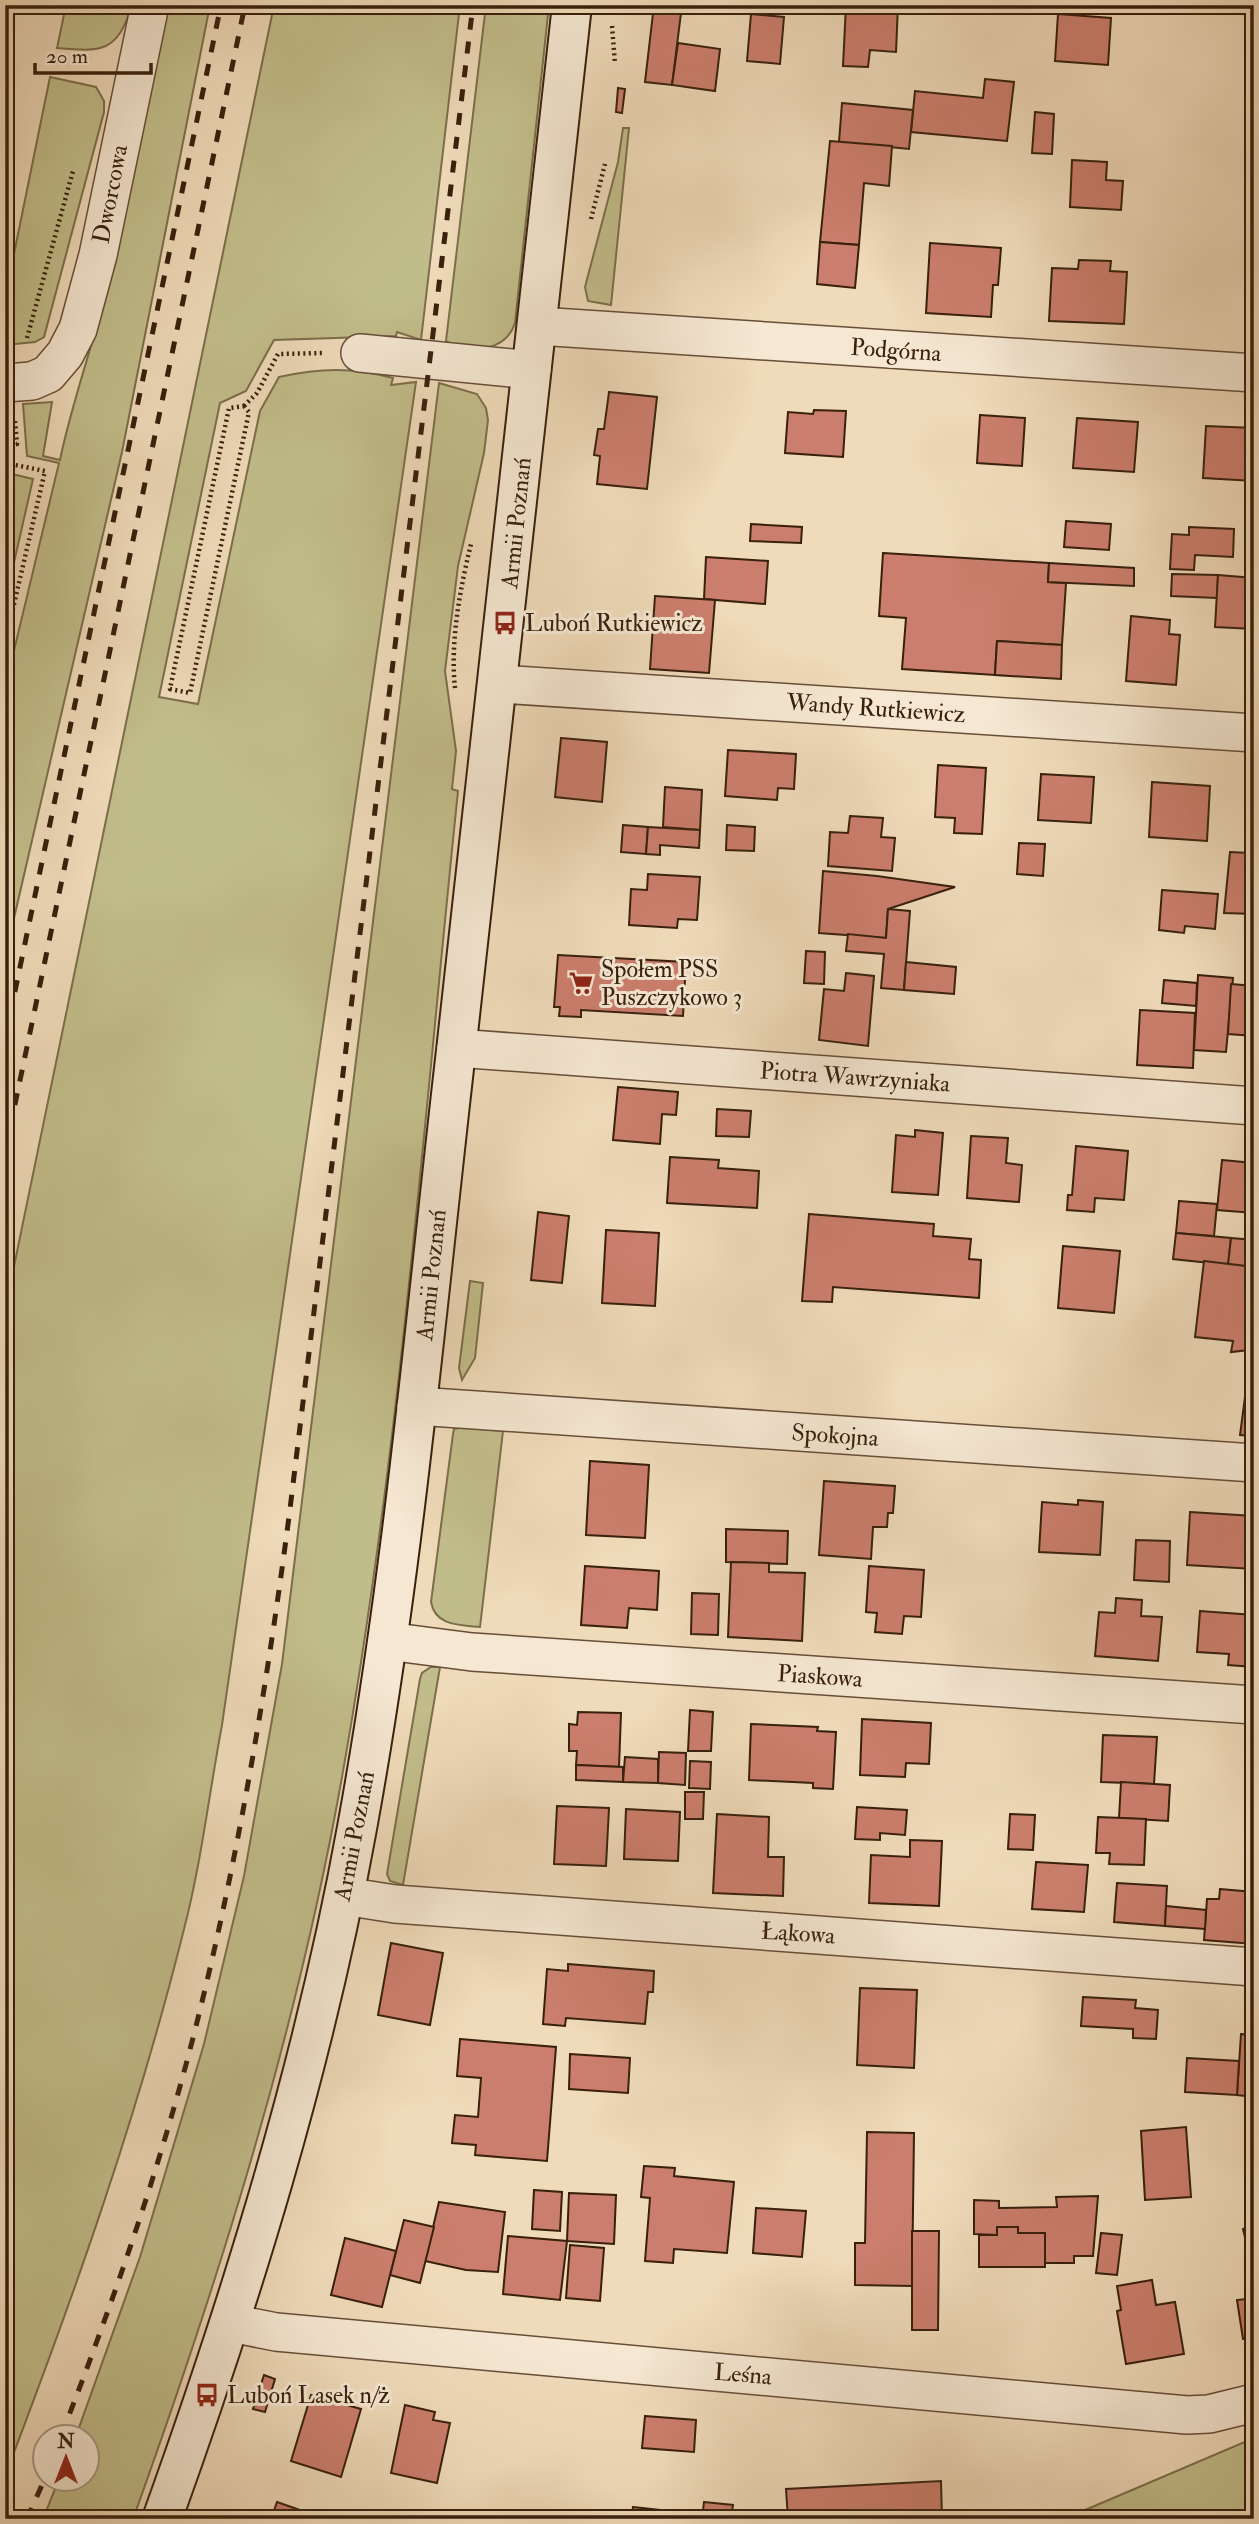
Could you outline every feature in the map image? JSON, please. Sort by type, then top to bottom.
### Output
[{"type":"main road","name":"Armii Poznań","points":[[162,2519],[231,2323],[293,2106],[344,1896],[387,1641],[499,684],[572,5]]},
{"type":"street","name":"Dworcowa","points":[[5,383],[32,381],[48,374],[72,342],[85,307],[150,5]]},
{"type":"street","name":"Podgórna","points":[[538,326],[1254,373]]},
{"type":"street","points":[[360,353],[532,370]]},
{"type":"street","name":"Wandy Rutkiewicz","points":[[499,684],[1254,733]]},
{"type":"street","name":"Piotra Wawrzyniaka","points":[[456,1048],[1254,1106]]},
{"type":"street","name":"Spokojna","points":[[416,1406],[1254,1464]]},
{"type":"street","name":"Piaskowa","points":[[387,1641],[486,1653],[1254,1705]]},
{"type":"street","name":"Łąkowa","points":[[344,1896],[396,1904],[1254,1967]]},
{"type":"street","name":"Leśna","points":[[231,2323],[290,2333],[1187,2415],[1209,2414],[1254,2403]]},
{"type":"path","points":[[611,17],[615,64]]},
{"type":"path","points":[[26,342],[74,169]]},
{"type":"path","points":[[244,406],[249,412],[190,693],[170,689],[229,408],[244,406],[257,393],[278,354],[360,353]]},
{"type":"path","points":[[5,463],[45,471],[5,643]]},
{"type":"shaded area","points":[[66,5],[132,5],[114,41],[97,49],[86,50],[57,48]]},
{"type":"shaded area","points":[[169,5],[210,5],[122,452],[5,957],[5,688],[59,463],[27,456],[23,404],[52,402],[43,456],[60,460],[112,264]]},
{"type":"shaded area","points":[[274,5],[460,5],[421,340],[397,332],[396,336],[274,340],[246,391],[220,403],[159,697],[198,704],[260,411],[279,377],[322,370],[350,370],[393,378],[391,385],[416,382],[222,1725],[195,1882],[165,2002],[124,2139],[79,2275],[5,2476],[5,1310]]},
{"type":"shaded area","points":[[486,5],[549,5],[515,323],[504,340],[496,345],[476,349],[446,341]]},
{"type":"shaded area","points":[[50,77],[96,87],[104,101],[104,112],[44,337],[35,342],[5,345],[5,298]]},
{"type":"shaded area","points":[[623,128],[629,128],[611,305],[588,301],[585,287],[618,162]]},
{"type":"shaded area","points":[[439,383],[477,394],[486,408],[488,420],[484,453],[458,566],[445,671],[456,751],[452,789],[458,791],[395,1408],[380,1532],[342,1777],[324,1872],[279,2060],[196,2337],[133,2519],[43,2519],[54,2492],[102,2492],[102,2422],[81,2422],[140,2257],[204,2044],[244,1876],[282,1664]]},
{"type":"shaded area","points":[[5,475],[33,479],[5,602]]},
{"type":"shaded area","points":[[470,1281],[483,1283],[475,1358],[462,1380],[459,1368]]},
{"type":"shaded area","points":[[463,1427],[503,1431],[480,1627],[457,1625],[443,1620],[433,1610],[431,1602],[453,1434],[454,1429]]},
{"type":"shaded area","points":[[431,1667],[440,1667],[403,1885],[390,1881],[387,1874],[420,1679],[422,1673]]},
{"type":"shaded area","points":[[1254,2438],[1254,2519],[1064,2519]]},
{"type":"building","points":[[654,5],[682,5],[672,85],[645,82]]},
{"type":"building","points":[[846,5],[898,5],[896,52],[870,50],[868,67],[843,66]]},
{"type":"building","points":[[751,14],[784,17],[780,64],[747,61]]},
{"type":"building","points":[[1058,14],[1111,18],[1108,65],[1055,61]]},
{"type":"building","points":[[678,43],[720,49],[715,91],[672,85]]},
{"type":"building","points":[[985,79],[1014,82],[1007,141],[911,132],[915,91],[983,98]]},
{"type":"building","points":[[618,88],[625,89],[622,113],[616,112]]},
{"type":"building","points":[[842,103],[913,110],[909,149],[839,142]]},
{"type":"building","points":[[1035,112],[1054,114],[1052,154],[1032,153]]},
{"type":"building","points":[[1251,140],[1254,140],[1254,169],[1247,169]]},
{"type":"building","points":[[830,141],[892,146],[889,186],[864,183],[859,245],[820,242]]},
{"type":"building","points":[[1072,160],[1107,162],[1106,180],[1123,181],[1121,210],[1070,207]]},
{"type":"building","points":[[820,242],[859,245],[855,288],[817,284]]},
{"type":"building","points":[[930,243],[1001,248],[998,285],[993,285],[991,317],[926,313]]},
{"type":"building","points":[[1079,260],[1111,261],[1110,271],[1127,272],[1124,324],[1049,321],[1052,268],[1078,269]]},
{"type":"building","points":[[609,392],[657,397],[647,489],[597,484],[600,456],[594,455],[598,429],[604,429]]},
{"type":"building","points":[[814,410],[846,411],[843,457],[785,453],[788,412],[813,414]]},
{"type":"building","points":[[980,415],[1025,418],[1022,466],[977,463]]},
{"type":"building","points":[[1077,418],[1138,422],[1134,472],[1073,468]]},
{"type":"building","points":[[1206,426],[1254,428],[1254,481],[1203,478]]},
{"type":"building","points":[[1066,521],[1111,524],[1109,550],[1064,547]]},
{"type":"building","points":[[751,524],[802,527],[801,543],[750,541]]},
{"type":"building","points":[[1189,527],[1234,529],[1233,557],[1195,555],[1194,570],[1170,569],[1172,534],[1189,535]]},
{"type":"building","points":[[883,553],[1049,563],[1048,582],[1066,583],[1062,645],[997,641],[995,675],[902,669],[906,618],[879,616]]},
{"type":"building","points":[[706,557],[768,561],[765,604],[704,599]]},
{"type":"building","points":[[1049,563],[1134,568],[1134,586],[1048,582]]},
{"type":"building","points":[[1172,574],[1218,575],[1217,598],[1171,596]]},
{"type":"building","points":[[1218,575],[1254,578],[1254,629],[1215,627]]},
{"type":"building","points":[[655,596],[715,600],[709,673],[650,669]]},
{"type":"building","points":[[1131,616],[1170,620],[1169,634],[1180,635],[1176,685],[1126,681]]},
{"type":"building","points":[[997,641],[1062,645],[1061,679],[995,675]]},
{"type":"building","points":[[561,738],[607,742],[602,802],[555,797]]},
{"type":"building","points":[[728,750],[796,754],[794,789],[778,788],[777,800],[725,796]]},
{"type":"building","points":[[938,765],[986,768],[982,834],[954,833],[955,818],[935,817]]},
{"type":"building","points":[[1041,774],[1094,777],[1091,823],[1038,820]]},
{"type":"building","points":[[1152,782],[1210,786],[1207,841],[1149,837]]},
{"type":"building","points":[[665,787],[702,790],[700,830],[663,827]]},
{"type":"building","points":[[850,816],[883,818],[881,837],[895,838],[892,871],[828,866],[830,832],[848,833]]},
{"type":"building","points":[[623,825],[648,827],[646,854],[621,852]]},
{"type":"building","points":[[727,825],[755,827],[754,851],[726,850]]},
{"type":"building","points":[[648,827],[700,830],[699,848],[660,845],[660,855],[646,854]]},
{"type":"building","points":[[1019,843],[1045,844],[1043,876],[1017,874]]},
{"type":"building","points":[[1230,852],[1249,853],[1248,880],[1254,881],[1254,914],[1224,913]]},
{"type":"building","points":[[823,871],[955,887],[888,909],[886,938],[819,933]]},
{"type":"building","points":[[648,874],[700,877],[697,920],[678,919],[677,928],[629,925],[631,889],[647,890]]},
{"type":"building","points":[[1162,890],[1218,894],[1215,929],[1185,926],[1184,933],[1159,930]]},
{"type":"building","points":[[888,909],[910,911],[904,990],[881,988],[884,954],[846,951],[848,934],[886,938]]},
{"type":"building","points":[[806,951],[825,952],[824,984],[804,983]]},
{"type":"building","points":[[558,955],[686,962],[683,1016],[581,1010],[581,1017],[559,1016],[560,1007],[554,1007]]},
{"type":"building","points":[[906,962],[956,967],[954,994],[904,990]]},
{"type":"building","points":[[846,973],[874,976],[868,1046],[819,1040],[824,989],[844,991]]},
{"type":"building","points":[[1198,975],[1233,978],[1226,1052],[1194,1050]]},
{"type":"building","points":[[1164,980],[1197,983],[1196,1006],[1162,1003]]},
{"type":"building","points":[[1231,984],[1254,986],[1254,1036],[1228,1034]]},
{"type":"building","points":[[1140,1010],[1195,1013],[1193,1068],[1137,1065]]},
{"type":"building","points":[[618,1087],[678,1092],[676,1115],[662,1114],[660,1144],[613,1140]]},
{"type":"building","points":[[717,1109],[751,1111],[749,1137],[716,1136]]},
{"type":"building","points":[[915,1130],[943,1133],[938,1195],[892,1192],[896,1135],[915,1137]]},
{"type":"building","points":[[971,1136],[1008,1138],[1006,1163],[1022,1165],[1019,1202],[967,1198]]},
{"type":"building","points":[[1076,1146],[1128,1151],[1124,1200],[1095,1198],[1094,1212],[1067,1210],[1068,1195],[1072,1195]]},
{"type":"building","points":[[670,1157],[719,1160],[718,1168],[759,1171],[757,1208],[667,1203]]},
{"type":"building","points":[[1222,1160],[1254,1163],[1254,1213],[1217,1210]]},
{"type":"building","points":[[1179,1201],[1217,1204],[1214,1236],[1176,1233]]},
{"type":"building","points":[[538,1212],[569,1216],[562,1283],[531,1280]]},
{"type":"building","points":[[809,1214],[934,1224],[933,1236],[971,1239],[969,1259],[981,1260],[979,1298],[833,1287],[832,1302],[802,1301]]},
{"type":"building","points":[[606,1230],[659,1233],[655,1306],[602,1303]]},
{"type":"building","points":[[1176,1233],[1231,1238],[1228,1265],[1173,1259]]},
{"type":"building","points":[[1231,1238],[1254,1240],[1254,1267],[1228,1265]]},
{"type":"building","points":[[1063,1246],[1120,1251],[1114,1313],[1058,1308]]},
{"type":"building","points":[[1204,1261],[1254,1267],[1249,1350],[1231,1352],[1233,1341],[1195,1337]]},
{"type":"building","points":[[1249,1366],[1254,1366],[1254,1436],[1240,1435]]},
{"type":"building","points":[[590,1461],[649,1465],[645,1538],[586,1535]]},
{"type":"building","points":[[824,1481],[895,1486],[893,1513],[888,1513],[887,1527],[873,1527],[871,1559],[819,1555]]},
{"type":"building","points":[[1078,1500],[1103,1502],[1100,1555],[1039,1552],[1042,1502],[1078,1505]]},
{"type":"building","points":[[1190,1512],[1254,1516],[1254,1569],[1187,1565]]},
{"type":"building","points":[[726,1529],[788,1531],[787,1564],[726,1562]]},
{"type":"building","points":[[1136,1540],[1170,1541],[1169,1582],[1134,1580]]},
{"type":"building","points":[[731,1562],[769,1563],[769,1572],[805,1573],[802,1641],[728,1637]]},
{"type":"building","points":[[585,1566],[659,1571],[657,1610],[629,1608],[627,1628],[581,1625]]},
{"type":"building","points":[[869,1566],[924,1570],[921,1617],[904,1616],[902,1634],[875,1632],[877,1613],[866,1612]]},
{"type":"building","points":[[692,1593],[719,1594],[718,1635],[691,1634]]},
{"type":"building","points":[[1116,1598],[1142,1600],[1141,1616],[1162,1617],[1158,1661],[1095,1656],[1099,1612],[1115,1613]]},
{"type":"building","points":[[1200,1611],[1254,1615],[1254,1667],[1228,1665],[1229,1654],[1197,1652]]},
{"type":"building","points":[[690,1710],[713,1712],[711,1751],[688,1751]]},
{"type":"building","points":[[578,1712],[621,1713],[619,1767],[576,1765],[577,1751],[569,1751],[569,1724],[577,1725]]},
{"type":"building","points":[[862,1719],[931,1723],[929,1764],[906,1763],[905,1777],[860,1775]]},
{"type":"building","points":[[751,1724],[818,1727],[817,1731],[836,1732],[833,1789],[813,1788],[813,1783],[749,1780]]},
{"type":"building","points":[[1103,1735],[1157,1737],[1154,1784],[1101,1782]]},
{"type":"building","points":[[659,1752],[686,1753],[685,1785],[658,1783]]},
{"type":"building","points":[[625,1757],[658,1759],[658,1783],[623,1782]]},
{"type":"building","points":[[690,1761],[711,1762],[710,1789],[689,1788]]},
{"type":"building","points":[[576,1765],[623,1767],[623,1782],[576,1780]]},
{"type":"building","points":[[1121,1782],[1170,1785],[1168,1821],[1119,1818]]},
{"type":"building","points":[[685,1792],[704,1792],[703,1819],[685,1819]]},
{"type":"building","points":[[557,1806],[609,1808],[606,1866],[554,1864]]},
{"type":"building","points":[[857,1807],[907,1810],[905,1835],[880,1833],[880,1840],[855,1839]]},
{"type":"building","points":[[626,1809],[680,1812],[678,1861],[624,1859]]},
{"type":"building","points":[[717,1814],[769,1817],[768,1857],[784,1857],[783,1896],[713,1893]]},
{"type":"building","points":[[1010,1814],[1035,1815],[1033,1850],[1008,1849]]},
{"type":"building","points":[[1098,1817],[1146,1819],[1144,1865],[1109,1864],[1110,1853],[1096,1853]]},
{"type":"building","points":[[910,1840],[942,1841],[939,1906],[869,1903],[871,1855],[910,1857]]},
{"type":"building","points":[[1036,1862],[1088,1865],[1084,1912],[1032,1909]]},
{"type":"building","points":[[1117,1883],[1167,1886],[1165,1926],[1114,1922]]},
{"type":"building","points":[[1220,1889],[1254,1892],[1254,1944],[1204,1940],[1207,1899],[1219,1899]]},
{"type":"building","points":[[1166,1906],[1206,1910],[1205,1929],[1165,1926]]},
{"type":"building","points":[[391,1943],[443,1953],[430,2025],[378,2015]]},
{"type":"building","points":[[568,1964],[654,1971],[653,1992],[648,1992],[645,2024],[566,2018],[565,2026],[543,2024],[547,1969],[568,1971]]},
{"type":"building","points":[[860,1988],[917,1990],[914,2068],[857,2065]]},
{"type":"building","points":[[1083,1997],[1136,2000],[1135,2008],[1158,2010],[1156,2039],[1133,2038],[1133,2029],[1081,2026]]},
{"type":"building","points":[[1241,2034],[1254,2035],[1254,2097],[1237,2095]]},
{"type":"building","points":[[460,2039],[556,2047],[547,2161],[475,2155],[476,2145],[452,2143],[455,2115],[478,2117],[481,2078],[457,2076]]},
{"type":"building","points":[[570,2054],[630,2058],[628,2093],[569,2089]]},
{"type":"building","points":[[1187,2058],[1239,2061],[1237,2095],[1185,2092]]},
{"type":"building","points":[[1186,2127],[1191,2197],[1145,2200],[1141,2131]]},
{"type":"building","points":[[867,2132],[914,2133],[912,2286],[855,2285],[855,2243],[865,2243]]},
{"type":"building","points":[[644,2166],[675,2168],[674,2176],[734,2182],[727,2253],[674,2249],[673,2263],[645,2261],[650,2198],[641,2197]]},
{"type":"building","points":[[534,2190],[562,2192],[560,2231],[532,2229]]},
{"type":"building","points":[[569,2193],[616,2195],[614,2244],[567,2241]]},
{"type":"building","points":[[1098,2196],[1093,2256],[1074,2256],[1074,2263],[1045,2263],[1045,2233],[1018,2233],[1018,2227],[997,2227],[997,2235],[974,2234],[974,2200],[999,2201],[999,2208],[1057,2207],[1056,2197]]},
{"type":"building","points":[[439,2202],[505,2212],[498,2272],[466,2270],[425,2261]]},
{"type":"building","points":[[756,2208],[806,2211],[802,2257],[753,2253]]},
{"type":"building","points":[[404,2220],[434,2227],[420,2283],[390,2275]]},
{"type":"building","points":[[1254,2226],[1254,2247],[1248,2249],[1243,2229]]},
{"type":"building","points":[[997,2227],[1018,2227],[1018,2233],[1045,2233],[1045,2267],[979,2267],[979,2235],[997,2235]]},
{"type":"building","points":[[912,2231],[939,2231],[938,2330],[912,2330]]},
{"type":"building","points":[[1101,2233],[1122,2235],[1117,2275],[1096,2273]]},
{"type":"building","points":[[508,2236],[567,2241],[560,2300],[503,2294]]},
{"type":"building","points":[[345,2238],[396,2251],[382,2307],[331,2295]]},
{"type":"building","points":[[570,2245],[604,2248],[600,2301],[566,2298]]},
{"type":"building","points":[[1152,2280],[1156,2305],[1175,2302],[1184,2354],[1126,2364],[1117,2311],[1121,2310],[1117,2286]]},
{"type":"building","points":[[1254,2298],[1254,2338],[1243,2339],[1237,2300]]},
{"type":"building","points":[[264,2375],[275,2379],[265,2412],[253,2409]]},
{"type":"building","points":[[311,2395],[361,2409],[341,2477],[291,2461]]},
{"type":"building","points":[[405,2405],[435,2412],[433,2420],[450,2423],[437,2483],[391,2473]]},
{"type":"building","points":[[645,2416],[696,2420],[694,2452],[642,2448]]},
{"type":"building","points":[[941,2481],[942,2519],[788,2519],[786,2489]]},
{"type":"building","points":[[277,2502],[314,2515],[313,2519],[271,2519]]},
{"type":"building","points":[[704,2502],[733,2505],[731,2519],[702,2519]]},
{"type":"building","points":[[633,2507],[678,2512],[678,2519],[631,2519]]},
{"type":"railway","points":[[5,1039],[221,5]]},
{"type":"railway","points":[[5,1152],[245,5]]},
{"type":"railway","points":[[66,2422],[134,2237],[194,2034],[238,1839],[261,1707],[290,1509],[473,5]]},
{"type":"railway","points":[[27,2519],[39,2492]]},
{"type":"place","name":"Luboń Rutkiewicz","points":[[505,623]]},
{"type":"place","name":"Społem PSS Puszczykowo 3","points":[[581,983]]},
{"type":"place","name":"Luboń Lasek n/ż","points":[[207,2395]]}]
